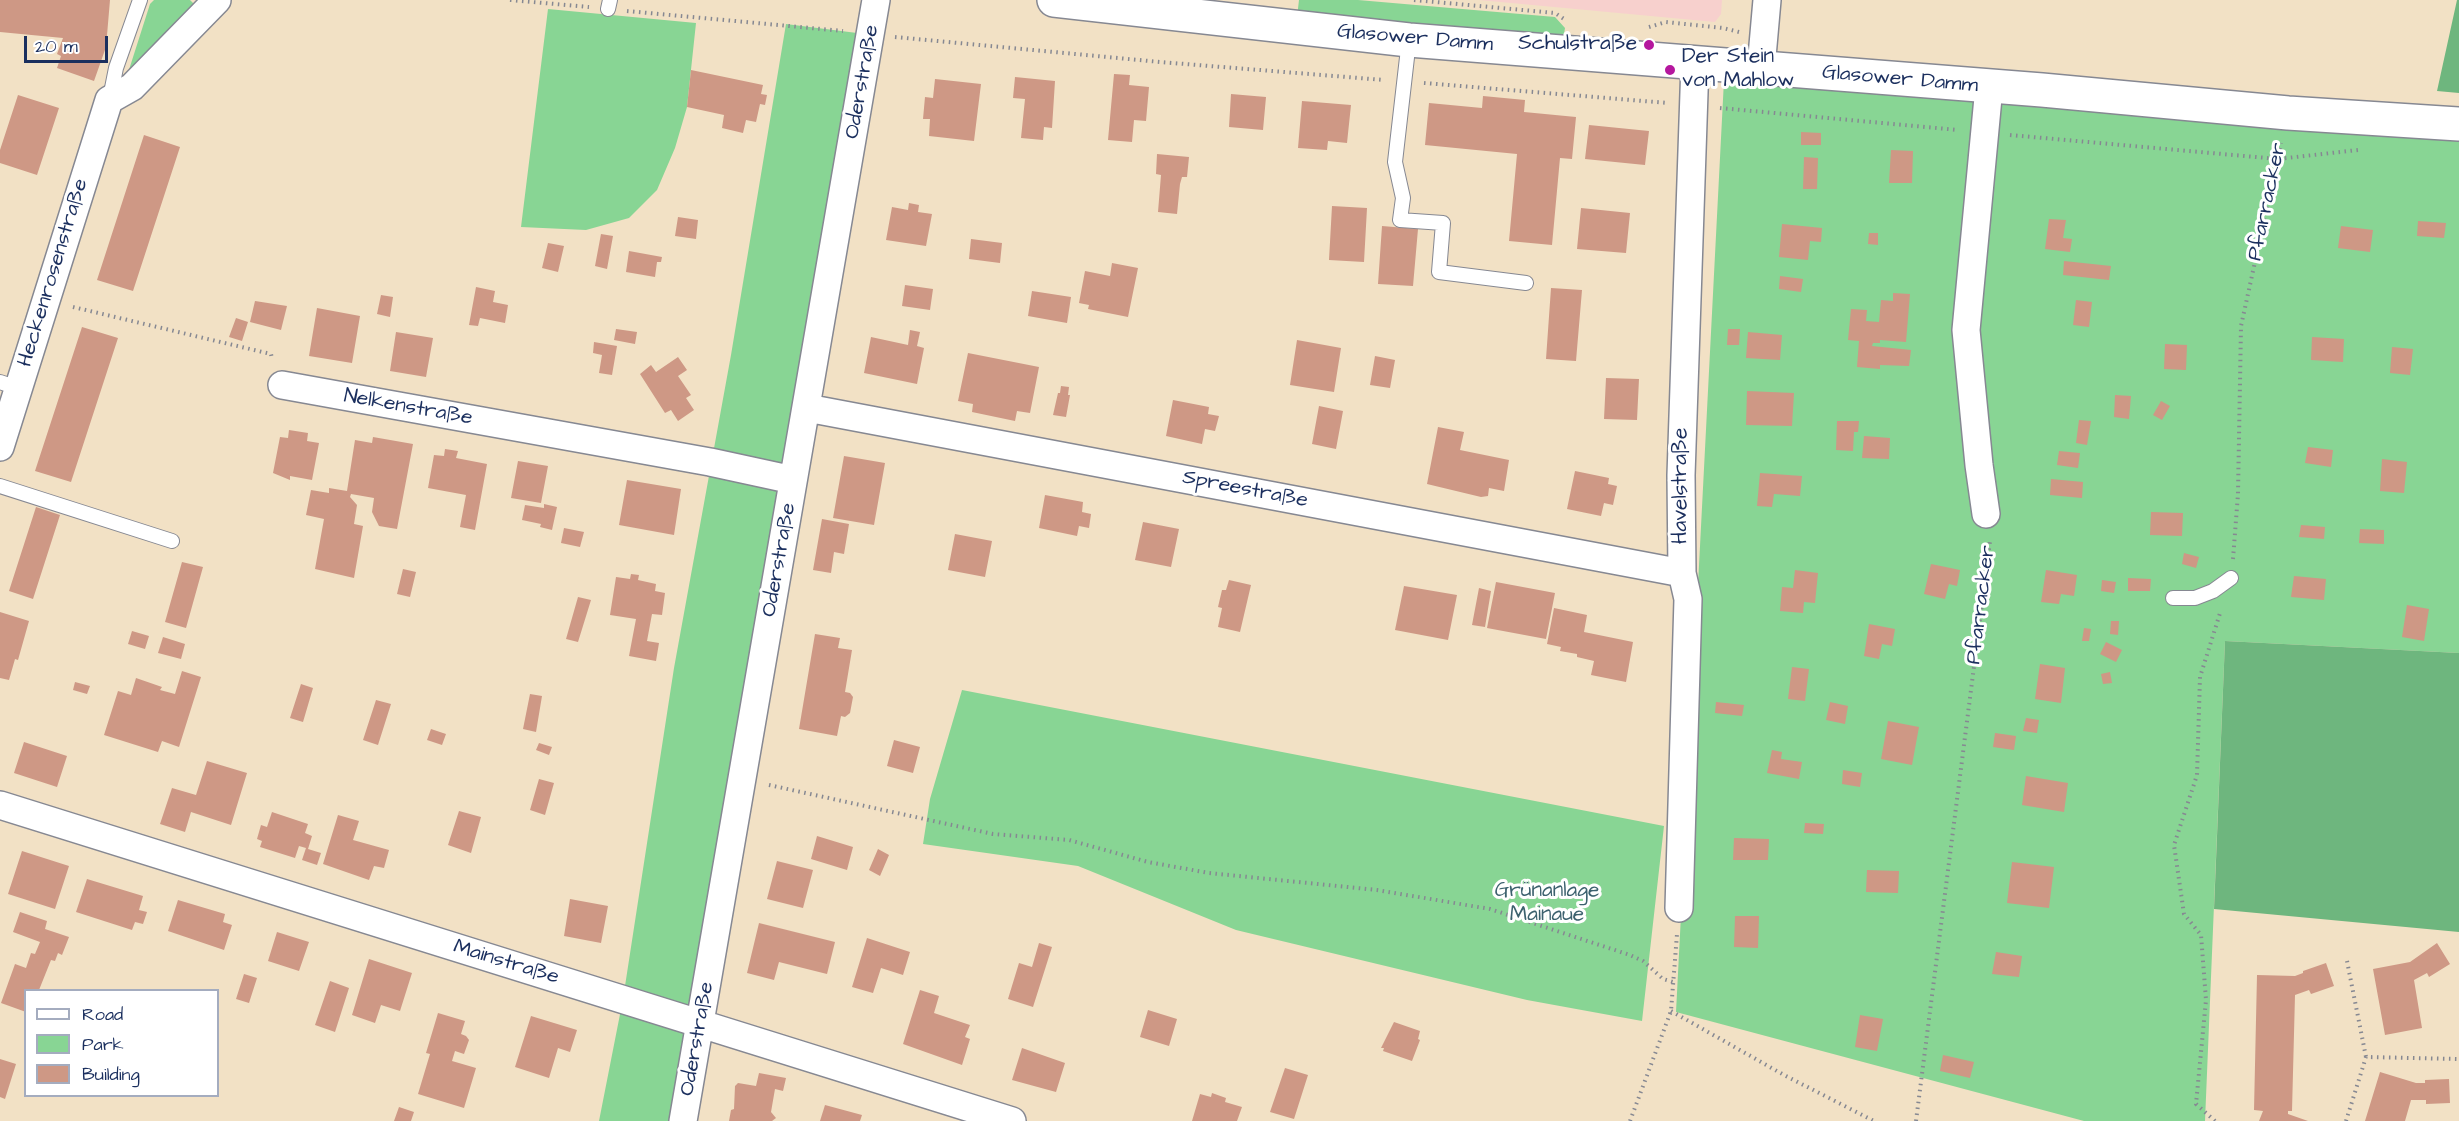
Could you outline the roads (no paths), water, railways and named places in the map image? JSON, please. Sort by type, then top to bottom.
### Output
[{"type":"street","points":[[109,100],[132,87],[217,0]]},
{"type":"street","name":"Oderstraße","points":[[683,1121],[876,0]]},
{"type":"street","name":"Glasower Damm","points":[[1054,0],[1409,40],[2042,90],[2288,113],[2459,124]]},
{"type":"street","points":[[1761,68],[1767,0]]},
{"type":"street","name":"Havelstraße","points":[[1679,908],[1688,599],[1682,573],[1681,475],[1695,63]]},
{"type":"street","name":"Pfarracker","points":[[1986,514],[1966,330],[1989,87]]},
{"type":"street","name":"Heckenrosenstraße","points":[[0,447],[9,385],[46,300],[109,100]]},
{"type":"street","name":"Nelkenstraße","points":[[282,385],[711,462],[794,480]]},
{"type":"street","name":"Spreestraße","points":[[807,408],[1682,573]]},
{"type":"street","name":"Mainstraße","points":[[0,805],[1012,1121]]},
{"type":"lane","name":"Heckenrosenstraße","points":[[109,100],[116,68],[140,0]]},
{"type":"lane","points":[[1409,40],[1395,162],[1403,198],[1400,220],[1443,223],[1439,272],[1526,283]]},
{"type":"lane","points":[[0,486],[172,541]]},
{"type":"lane","points":[[2173,598],[2196,598],[2213,591],[2231,578]]},
{"type":"place","name":"Schulstraße","points":[[1649,45]]},
{"type":"place","name":"Der Stein von Mahlow","points":[[1670,70]]},
{"type":"park label","name":"Grünanlage Mainaue","points":[[1547,904]]}]
